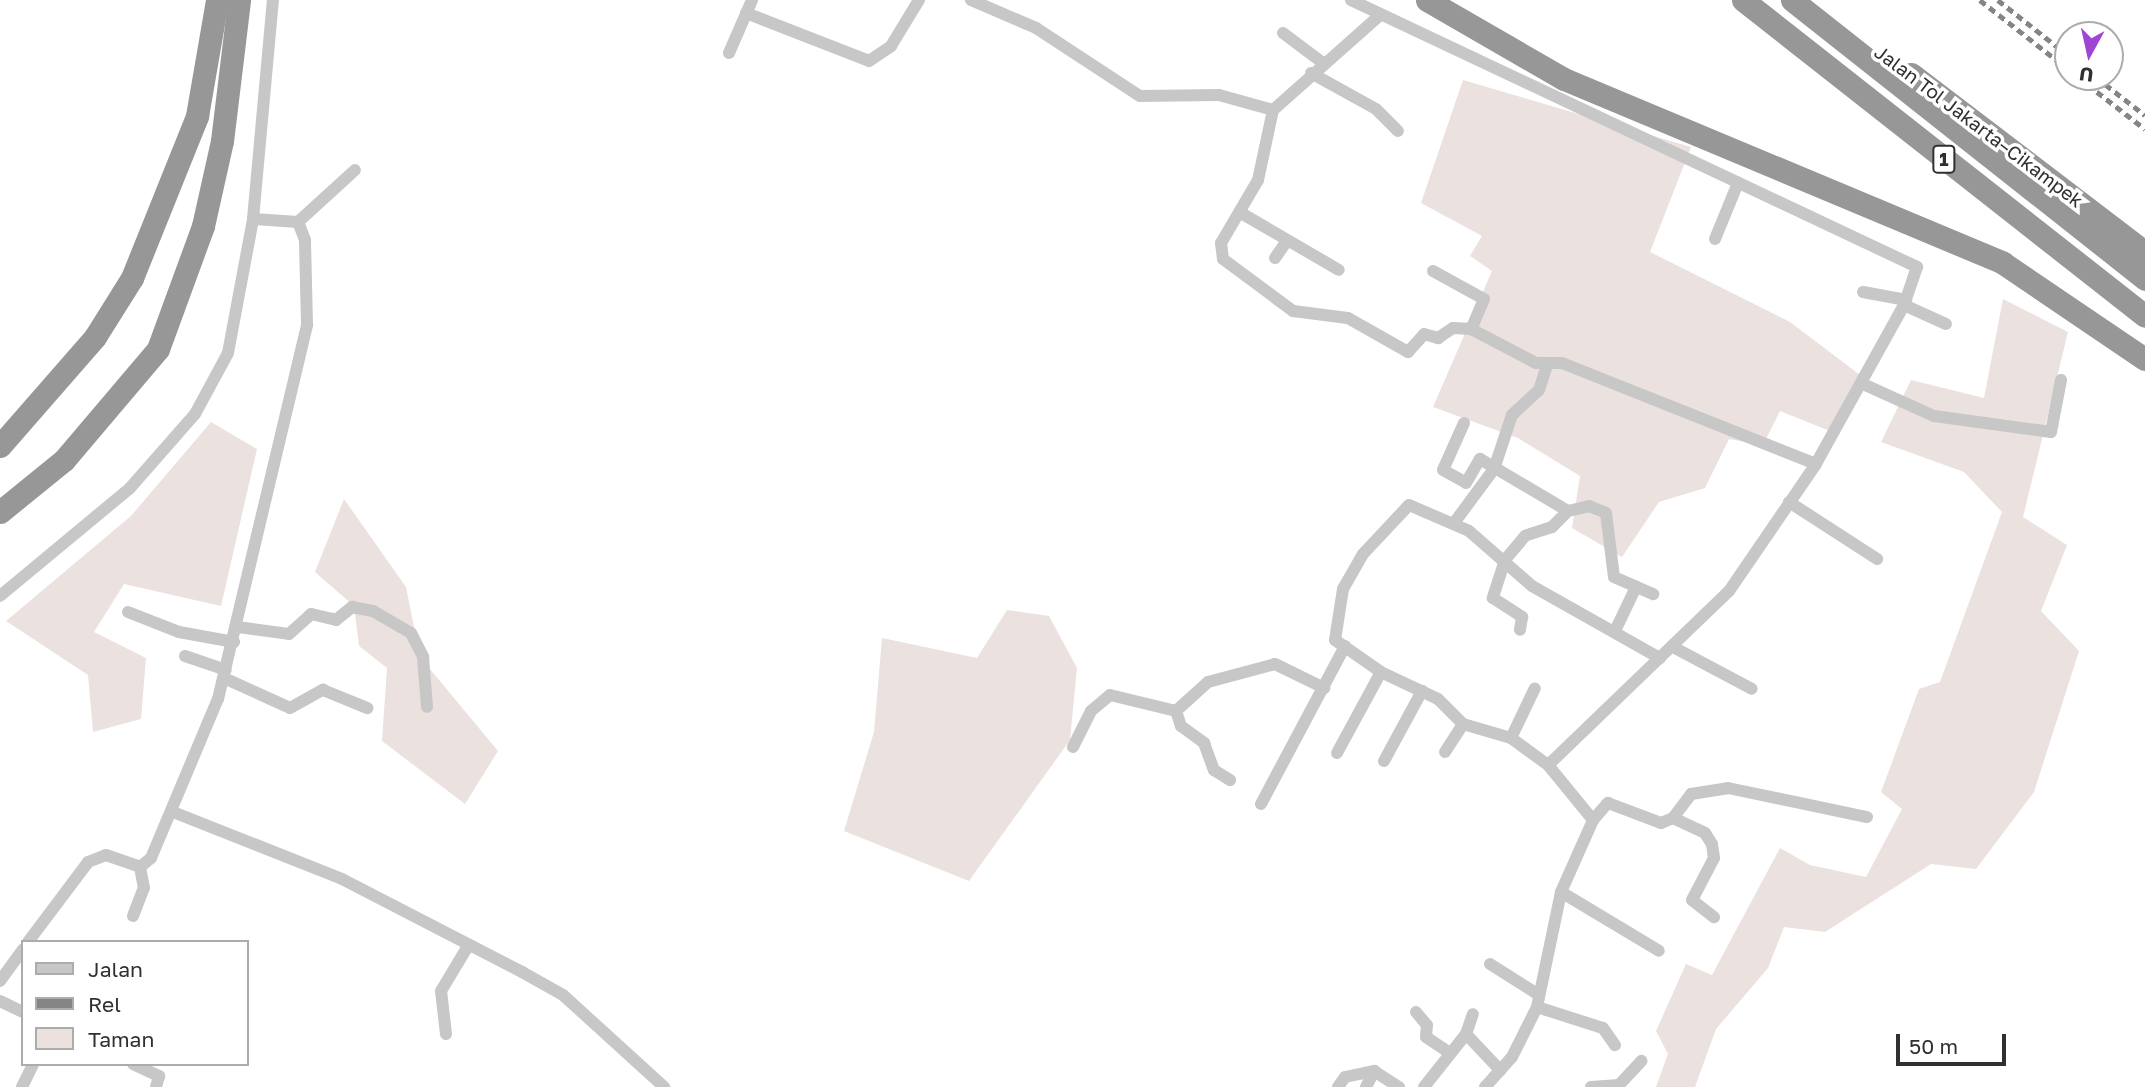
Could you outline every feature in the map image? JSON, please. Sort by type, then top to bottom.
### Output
[{"type":"highway","points":[[0,446],[95,337],[132,278],[197,116],[217,0]]},
{"type":"highway","points":[[0,512],[64,460],[158,349],[203,226],[222,141],[239,0]]},
{"type":"highway","points":[[1427,0],[1564,79],[2003,262],[2145,359]]},
{"type":"highway","name":"1","points":[[1743,0],[2145,317]]},
{"type":"highway","name":"1","points":[[1762,0],[2145,297]]},
{"type":"highway","name":"1","points":[[1793,0],[2145,279]]},
{"type":"highway","name":"Jalan Tol Jakarta–Cikampek","points":[[1817,2],[2145,252]]},
{"type":"street","points":[[0,596],[130,488],[195,414],[228,354],[253,219],[273,0]]},
{"type":"street","points":[[729,53],[751,0]]},
{"type":"street","points":[[746,13],[869,61],[891,46],[919,0]]},
{"type":"street","points":[[971,0],[1036,28],[1140,96],[1219,95],[1273,110]]},
{"type":"street","points":[[1350,0],[1378,16],[1913,263],[1917,272],[1905,302],[1863,384],[1816,464],[1729,591],[1548,765]]},
{"type":"street","points":[[1378,16],[1311,73],[1273,110],[1265,157],[1219,255],[1293,311],[1348,318],[1408,352],[1424,334],[1438,338],[1453,328],[1471,329],[1546,366],[1562,363],[1816,464]]},
{"type":"street","points":[[1283,33],[1324,63]]},
{"type":"street","points":[[1311,73],[1376,109],[1398,131]]},
{"type":"street","points":[[253,219],[298,222],[355,170]]},
{"type":"street","points":[[1715,239],[1738,183]]},
{"type":"street","points":[[1241,213],[1339,270]]},
{"type":"street","points":[[140,867],[151,858],[173,812],[225,674],[238,627],[260,502],[303,352],[305,240],[298,222]]},
{"type":"street","points":[[1275,258],[1287,241]]},
{"type":"street","points":[[1433,271],[1484,299],[1471,329]]},
{"type":"street","points":[[1863,292],[1905,302],[1946,324]]},
{"type":"street","points":[[1454,523],[1494,469],[1512,415],[1539,390],[1546,366]]},
{"type":"street","points":[[1863,384],[1934,416],[2051,432],[2061,380]]},
{"type":"street","points":[[1464,423],[1443,470],[1466,483],[1480,458],[1494,469],[1568,511]]},
{"type":"street","points":[[1789,502],[1877,559]]},
{"type":"street","points":[[1593,820],[1548,765],[1511,738],[1463,724],[1422,691],[1381,673],[1345,646],[1333,633],[1343,589],[1399,511],[1409,505],[1454,523],[1505,561],[1532,586],[1660,658]]},
{"type":"street","points":[[1520,630],[1522,617],[1493,598],[1505,561],[1525,536],[1552,527],[1568,511],[1589,506],[1606,513],[1614,577],[1653,594]]},
{"type":"street","points":[[1615,631],[1636,587]]},
{"type":"street","points":[[238,627],[289,634],[311,614],[336,620],[352,607],[373,611],[411,634],[423,657],[427,707]]},
{"type":"street","points":[[128,612],[208,640],[234,642]]},
{"type":"street","points":[[1261,804],[1345,646]]},
{"type":"street","points":[[1672,647],[1752,689]]},
{"type":"street","points":[[185,656],[290,708],[323,690],[368,708]]},
{"type":"street","points":[[1176,711],[1208,682],[1264,665],[1286,666],[1324,688]]},
{"type":"street","points":[[1337,754],[1381,673]]},
{"type":"street","points":[[1511,738],[1535,688]]},
{"type":"street","points":[[1384,761],[1422,691]]},
{"type":"street","points":[[1073,747],[1091,711],[1110,695],[1176,711]]},
{"type":"street","points":[[1176,711],[1181,726],[1204,743],[1214,770],[1230,780]]},
{"type":"street","points":[[1445,752],[1463,724]]},
{"type":"street","points":[[1485,1087],[1500,1070],[1538,1001],[1561,892],[1593,820],[1608,803],[1661,823],[1673,818],[1691,794],[1728,788],[1867,817]]},
{"type":"street","points":[[173,812],[342,879],[563,995],[664,1087]]},
{"type":"street","points":[[1673,818],[1705,833],[1712,844],[1714,858],[1692,900],[1714,916]]},
{"type":"street","points":[[30,940],[88,862],[106,855],[140,867]]},
{"type":"street","points":[[133,916],[144,888],[140,867]]},
{"type":"street","points":[[1561,892],[1659,951]]},
{"type":"street","points":[[446,1034],[440,996],[468,946]]},
{"type":"street","points":[[0,981],[21,952]]},
{"type":"street","points":[[1490,964],[1538,1001],[1603,1028],[1615,1045]]},
{"type":"street","points":[[0,1001],[21,1011]]},
{"type":"street","points":[[1416,1012],[1427,1025],[1426,1037],[1448,1052]]},
{"type":"street","points":[[1424,1087],[1448,1052],[1466,1034],[1473,1014]]},
{"type":"street","points":[[1466,1034],[1500,1070]]},
{"type":"street","points":[[1591,1087],[1619,1085],[1641,1061]]},
{"type":"street","points":[[22,1087],[32,1066]]},
{"type":"street","points":[[138,1066],[159,1076],[156,1087]]},
{"type":"street","points":[[1366,1087],[1374,1071]]},
{"type":"street","points":[[1338,1087],[1345,1077],[1374,1071],[1399,1087]]},
{"type":"green space","points":[[1463,80],[1691,147],[1650,252],[1790,322],[1860,375],[1830,431],[1780,411],[1763,445],[1729,439],[1705,488],[1659,502],[1622,557],[1572,528],[1580,476],[1518,438],[1433,407],[1492,271],[1470,256],[1482,236],[1421,203]]},
{"type":"green space","points":[[2003,299],[2068,332],[2023,517],[2067,545],[2041,611],[2079,651],[2034,792],[1976,869],[1931,864],[1825,932],[1784,927],[1768,968],[1716,1029],[1695,1087],[1656,1087],[1668,1054],[1656,1031],[1686,964],[1712,975],[1780,848],[1810,865],[1866,877],[1902,809],[1881,792],[1919,689],[1940,682],[2002,512],[1964,472],[1881,442],[1911,380],[1984,398]]},
{"type":"green space","points":[[211,422],[257,449],[221,606],[124,584],[94,632],[146,658],[141,719],[93,732],[88,675],[6,621],[131,516]]},
{"type":"green space","points":[[344,499],[406,587],[420,657],[498,751],[465,804],[382,741],[387,668],[359,646],[354,606],[315,572]]},
{"type":"green space","points":[[1007,610],[1049,616],[1077,668],[1070,740],[969,881],[844,831],[874,732],[882,638],[977,658]]},
{"type":"railway","points":[[1980,0],[2054,58]]},
{"type":"railway","points":[[1998,0],[2054,44]]},
{"type":"railway","points":[[2096,91],[2145,129]]},
{"type":"railway","points":[[2114,91],[2145,115]]}]
